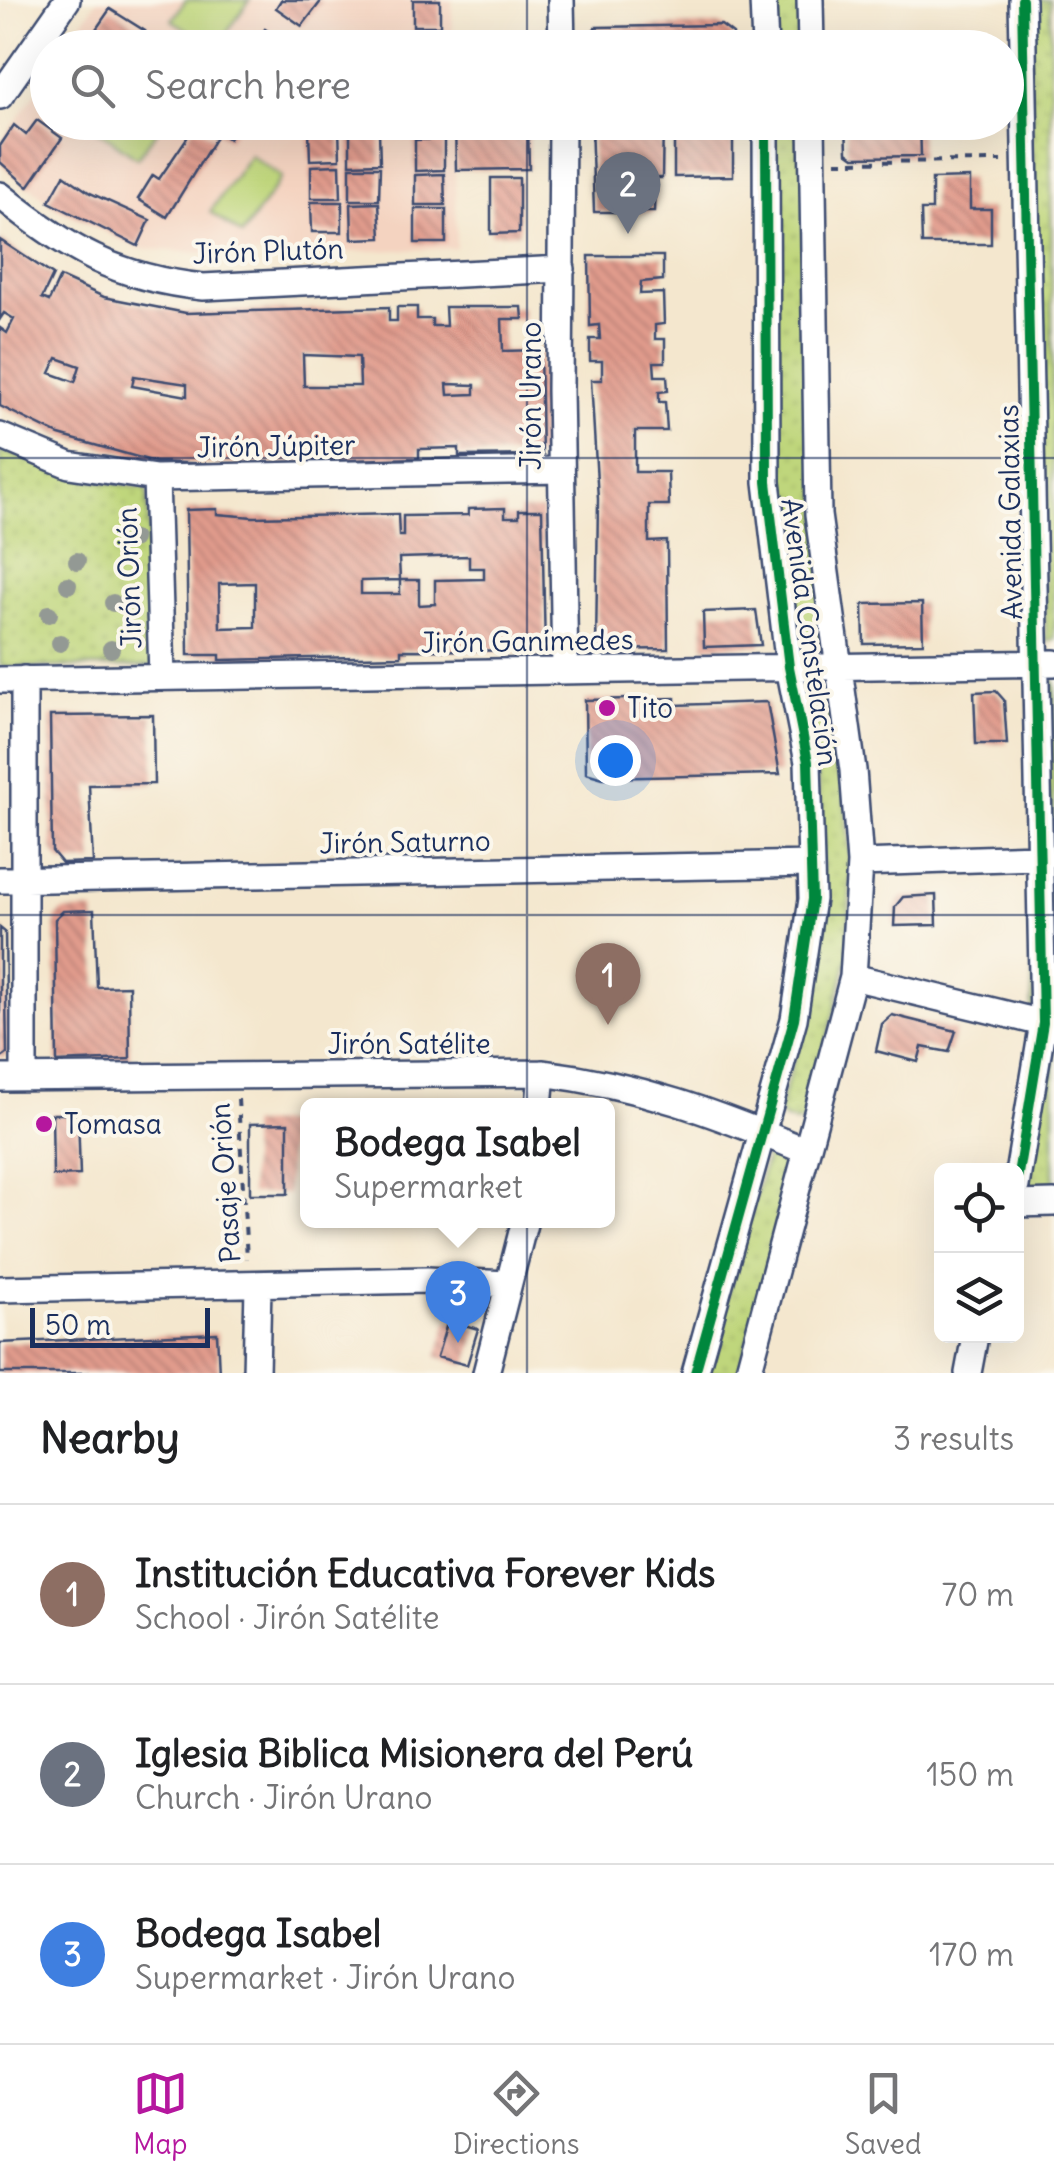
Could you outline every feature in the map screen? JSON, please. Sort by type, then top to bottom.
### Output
[{"type":"street","points":[[46,30],[67,0]]},
{"type":"street","points":[[562,0],[562,30]]},
{"type":"street","points":[[764,0],[765,30]]},
{"type":"street","points":[[810,0],[810,30]]},
{"type":"street","name":"Avenida Galaxias","points":[[1022,0],[1023,30]]},
{"type":"street","points":[[0,96],[30,53]]},
{"type":"street","name":"Avenida Galaxias","points":[[1020,1163],[1043,1023],[1038,857],[1045,663],[1024,80]]},
{"type":"street","name":"Jirón Urano","points":[[562,140],[565,670]]},
{"type":"street","name":"Avenida Constelación","points":[[695,1373],[794,1020],[812,899],[808,762],[789,667],[766,482],[766,140]]},
{"type":"street","name":"Avenida Constelación","points":[[748,1373],[853,977],[860,863],[853,770],[818,515],[812,140]]},
{"type":"street","name":"Jirón Plutón","points":[[0,195],[74,252],[163,283],[203,287],[562,269]]},
{"type":"street","name":"Jirón Júpiter","points":[[0,436],[69,465],[156,478],[561,470]]},
{"type":"street","name":"Jirón Orión","points":[[156,478],[162,677]]},
{"type":"street","name":"Jirón Ganímedes","points":[[12,679],[1045,663]]},
{"type":"street","points":[[12,679],[12,1077]]},
{"type":"street","points":[[860,863],[1038,857]]},
{"type":"street","name":"Jirón Saturno","points":[[11,879],[810,864]]},
{"type":"street","points":[[853,977],[1043,1023]]},
{"type":"street","points":[[540,1098],[542,1073]]},
{"type":"street","name":"Jirón Satélite","points":[[12,1077],[542,1073],[614,1082],[806,1150]]},
{"type":"street","points":[[1024,1204],[1054,1203]]},
{"type":"street","points":[[486,1373],[523,1228]]},
{"type":"street","points":[[0,1289],[427,1280],[507,1284]]},
{"type":"street","points":[[256,1373],[258,1286]]},
{"type":"street","points":[[968,1373],[973,1343]]},
{"type":"path","points":[[812,162],[1026,161]]},
{"type":"shaded area","points":[[97,0],[452,0],[453,30],[78,30]]},
{"type":"shaded area","points":[[30,101],[30,140],[455,140],[456,248],[233,256],[137,248],[55,207],[0,162],[0,146]]},
{"type":"green space","points":[[186,0],[250,0],[229,30],[188,30],[172,20]]},
{"type":"green space","points":[[769,0],[801,0],[802,30],[770,30]]},
{"type":"green space","points":[[1028,0],[1050,0],[1054,639],[1046,642]]},
{"type":"green space","points":[[112,140],[150,140],[137,158]]},
{"type":"green space","points":[[771,140],[803,140],[825,638],[821,645],[805,647],[797,641],[779,510]]},
{"type":"green space","points":[[250,155],[282,177],[242,235],[210,212]]},
{"type":"green space","points":[[0,451],[92,480],[147,489],[154,667],[0,667]]},
{"type":"green space","points":[[813,676],[828,678],[834,688],[851,862],[848,957],[808,1117],[798,1123],[783,1118],[779,1109],[808,1008],[821,902],[821,828],[807,682]]},
{"type":"green space","points":[[1045,680],[1054,681],[1054,1196],[1029,1196],[1024,1183]]},
{"type":"green space","points":[[775,1147],[796,1160],[739,1373],[705,1373],[768,1152]]},
{"type":"building","points":[[281,0],[322,0],[302,26],[276,8]]},
{"type":"building","points":[[413,0],[440,0],[440,26],[413,26]]},
{"type":"building","points":[[110,9],[143,30],[95,30]]},
{"type":"building","points":[[721,25],[728,30],[593,30]]},
{"type":"building","points":[[14,125],[26,135],[30,130],[30,140],[61,140],[28,187],[0,162],[0,146]]},
{"type":"building","points":[[185,140],[214,140],[167,217],[138,199],[153,175],[159,179]]},
{"type":"building","points":[[309,140],[339,140],[340,159],[310,160]]},
{"type":"building","points":[[350,140],[379,140],[380,163],[350,164]]},
{"type":"building","points":[[415,140],[444,140],[444,170],[415,171]]},
{"type":"building","points":[[455,140],[528,140],[529,169],[456,170]]},
{"type":"building","points":[[592,140],[663,140],[662,178],[655,178],[654,212],[594,212]]},
{"type":"building","points":[[674,140],[733,140],[733,176],[674,177]]},
{"type":"building","points":[[847,140],[921,140],[921,156],[854,157],[847,152]]},
{"type":"building","points":[[340,165],[341,198],[311,198],[311,166]]},
{"type":"building","points":[[350,167],[380,167],[379,200],[350,200]]},
{"type":"building","points":[[444,174],[445,205],[415,205],[415,175]]},
{"type":"building","points":[[64,175],[90,193],[150,220],[138,246],[49,202]]},
{"type":"building","points":[[491,178],[519,178],[519,233],[491,234]]},
{"type":"building","points":[[970,178],[970,209],[991,209],[991,244],[922,244],[921,210],[932,210],[932,179]]},
{"type":"building","points":[[311,202],[342,202],[342,232],[312,232]]},
{"type":"building","points":[[379,203],[381,238],[352,239],[351,204]]},
{"type":"building","points":[[415,209],[446,209],[446,243],[415,243]]},
{"type":"building","points":[[0,240],[53,275],[42,298],[49,301],[60,277],[104,297],[186,313],[389,307],[389,321],[397,321],[397,307],[417,307],[417,319],[432,319],[432,326],[446,326],[445,307],[522,307],[523,319],[502,319],[503,351],[540,350],[542,455],[459,456],[459,448],[419,449],[419,458],[155,462],[59,435],[0,406],[0,328],[7,333],[14,319],[4,313],[0,319]],"holes":[[[303,355],[359,357],[360,386],[304,386]],[[57,358],[80,366],[75,382],[50,373]],[[134,376],[187,384],[187,396],[132,386]],[[447,384],[475,385],[475,394],[448,395]]]},
{"type":"building","points":[[589,256],[663,256],[663,280],[641,282],[640,294],[663,293],[664,324],[655,325],[655,339],[665,339],[665,362],[654,362],[655,376],[667,376],[668,391],[659,392],[659,402],[665,402],[667,431],[635,431],[635,472],[668,472],[669,505],[649,505],[649,542],[667,541],[668,649],[596,650],[598,499],[591,380],[602,380],[602,361],[590,361],[590,339],[600,339],[599,325],[590,326]]},
{"type":"building","points":[[505,508],[505,517],[519,517],[519,510],[542,510],[545,651],[401,650],[401,656],[220,660],[220,655],[188,655],[186,510],[217,509],[217,514],[253,517],[398,514],[399,536],[403,536],[403,516],[468,515],[468,509]],"holes":[[[469,556],[469,568],[484,568],[484,579],[435,580],[435,604],[419,605],[419,580],[400,580],[399,558]],[[400,580],[400,594],[361,594],[361,581]],[[255,583],[255,627],[220,628],[219,584]]]},
{"type":"building","points":[[922,603],[923,643],[864,644],[863,604]]},
{"type":"building","points":[[756,610],[761,645],[704,647],[703,612]]},
{"type":"building","points":[[996,691],[1004,700],[1007,744],[976,744],[974,692]]},
{"type":"building","points":[[675,698],[675,705],[767,702],[780,774],[603,778],[586,773],[585,700]]},
{"type":"building","points":[[153,715],[154,784],[89,785],[93,862],[62,863],[52,851],[50,716]]},
{"type":"building","points":[[936,895],[937,925],[894,926],[895,907],[903,897]]},
{"type":"building","points":[[94,910],[97,987],[129,986],[130,1059],[57,1062],[55,919],[63,911]]},
{"type":"building","points":[[0,928],[5,932],[7,1054],[0,1059]]},
{"type":"building","points":[[892,1015],[956,1031],[949,1052],[922,1047],[918,1062],[876,1051],[882,1024]]},
{"type":"building","points":[[52,1114],[78,1114],[80,1175],[53,1176]]},
{"type":"building","points":[[288,1123],[288,1194],[250,1194],[250,1124]]},
{"type":"building","points":[[448,1320],[478,1329],[467,1365],[437,1357]]},
{"type":"building","points":[[217,1333],[219,1373],[0,1373],[0,1343]]},
{"type":"cycle path","points":[[1022,0],[1023,30]]},
{"type":"cycle path","points":[[1020,1163],[1043,1023],[1024,97]]},
{"type":"cycle path","points":[[695,1373],[794,1019],[812,899],[808,762],[789,667],[767,482],[766,140]]},
{"type":"place","name":"Iglesia Biblica Misionera del Perú","points":[[628,234]]},
{"type":"place","name":"Tito","points":[[607,708]]},
{"type":"place","name":"Institución Educativa Forever Kids","points":[[608,1025]]},
{"type":"place","name":"Tomasa","points":[[44,1124]]},
{"type":"place","name":"Bodega Isabel","points":[[458,1343]]}]
